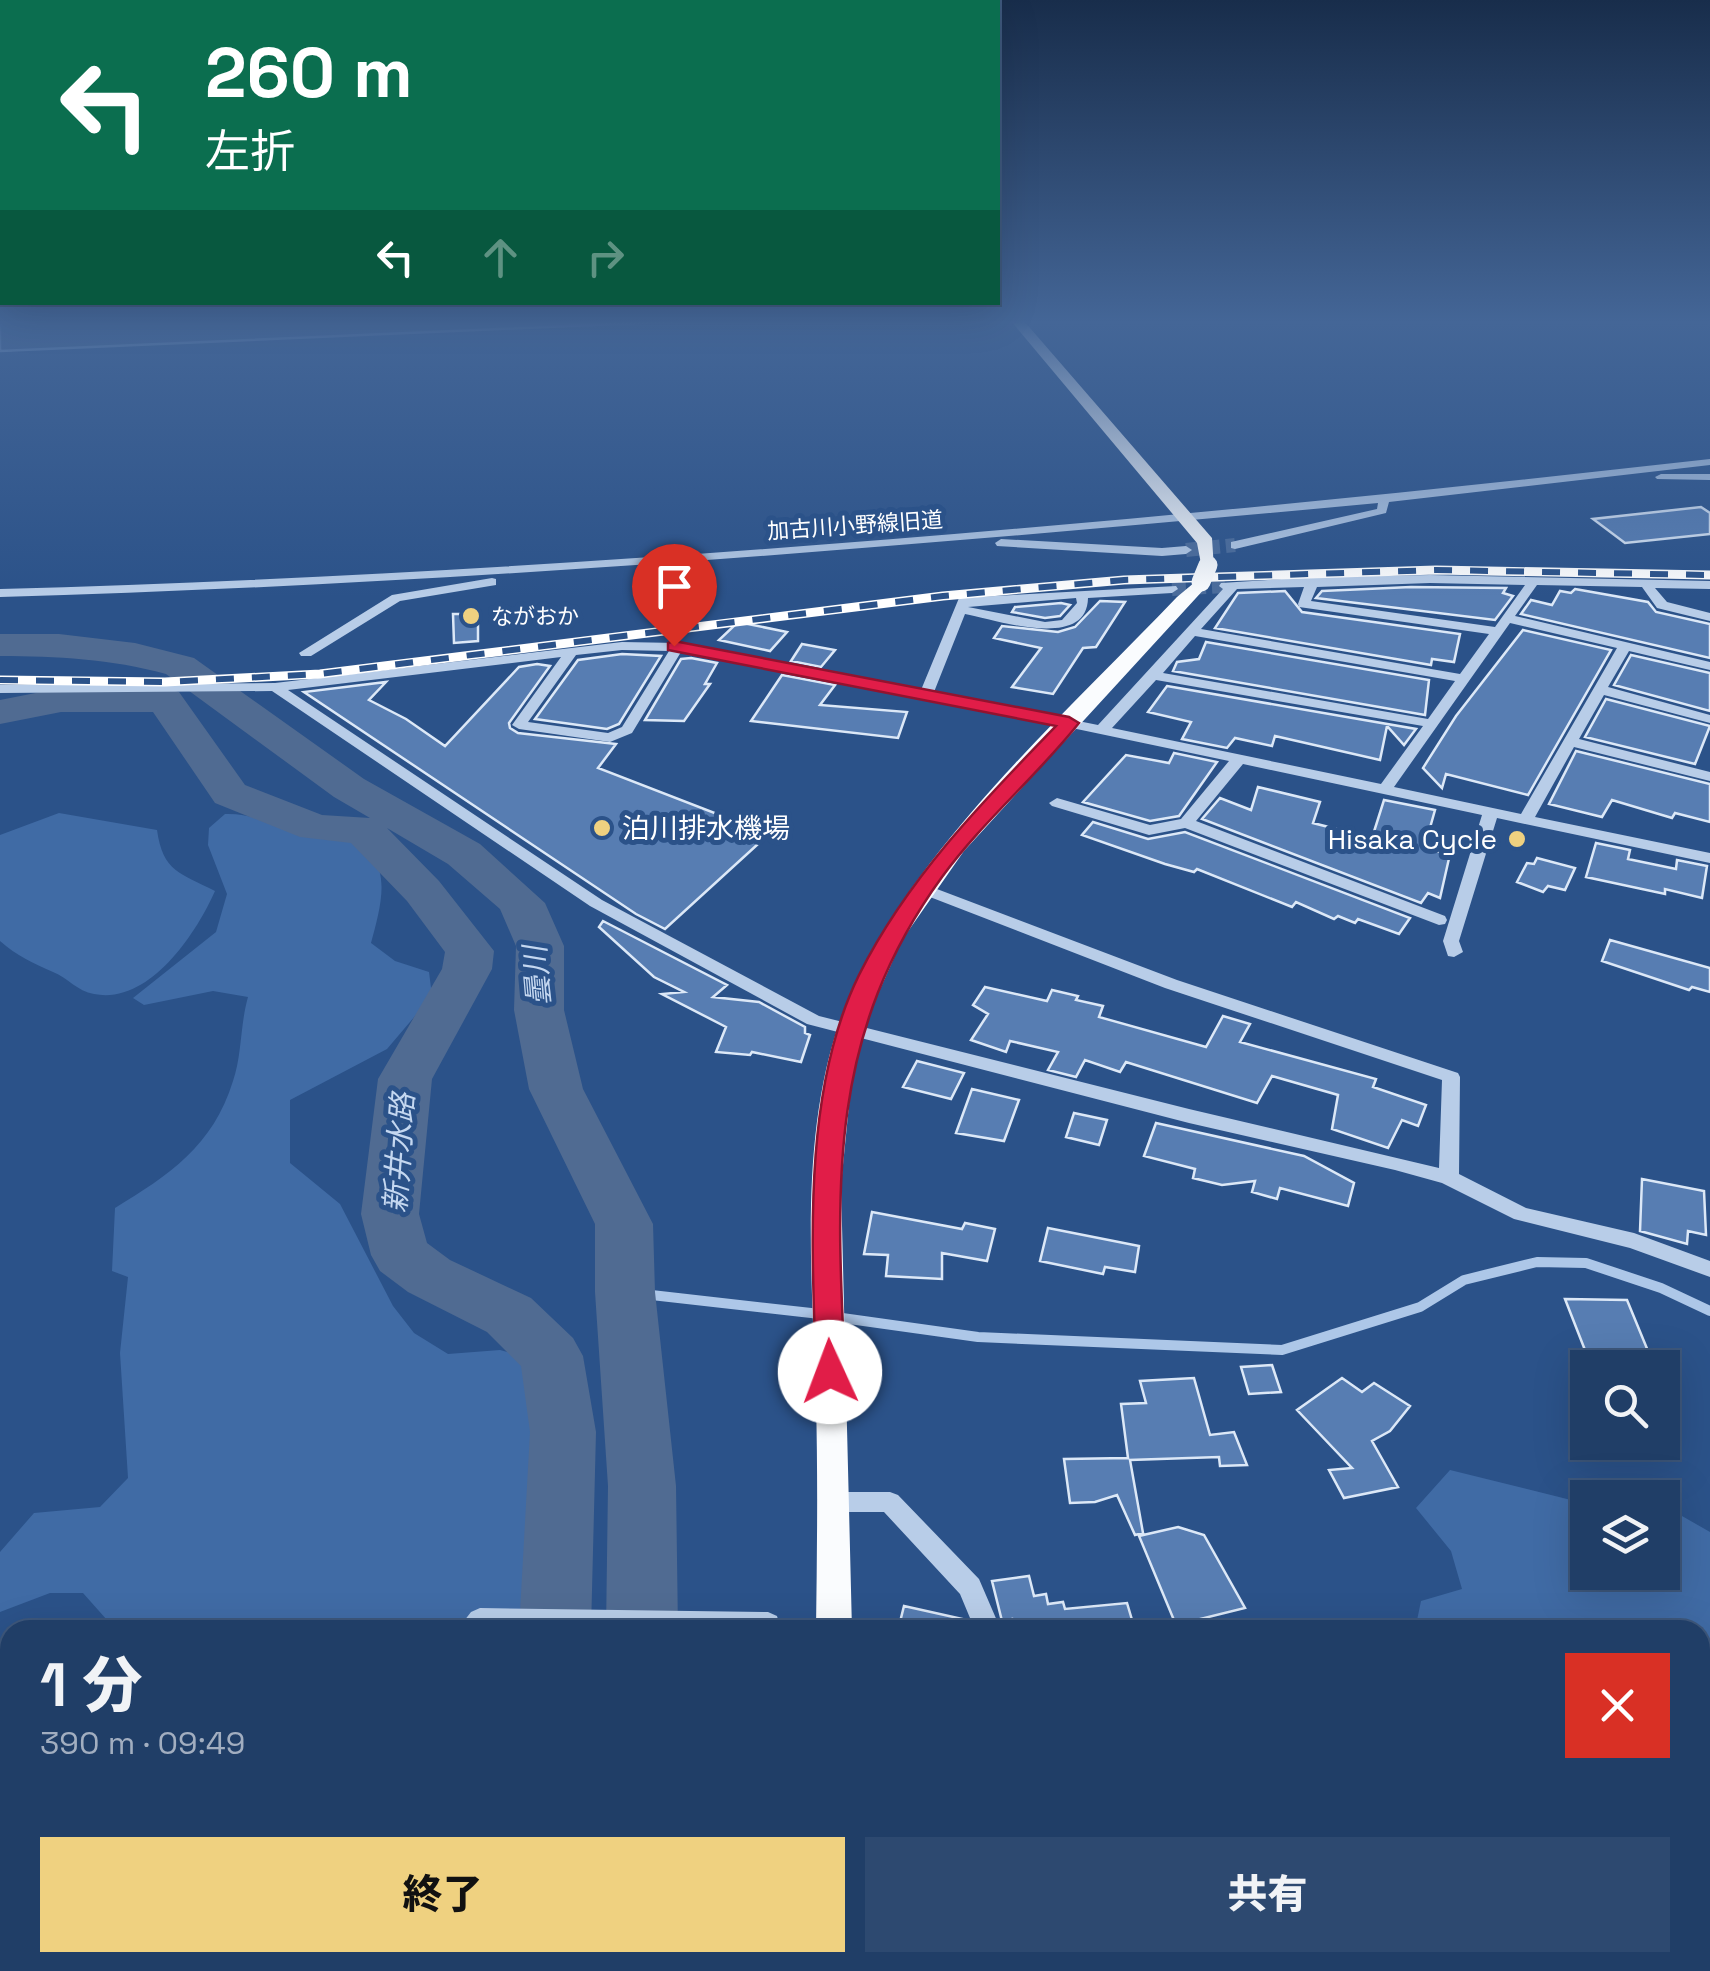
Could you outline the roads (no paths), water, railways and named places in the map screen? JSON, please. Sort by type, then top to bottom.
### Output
[{"type":"main road","points":[[834,1620],[827,1192],[835,1107],[850,1031],[869,978],[923,888],[977,819],[1204,573],[1206,542],[1096,413]]},
{"type":"street","name":"加古川小野線旧道","points":[[0,592],[217,586],[976,537],[1182,513],[1384,499],[1710,462]]},
{"type":"street","points":[[1591,474],[1710,477]]},
{"type":"street","points":[[1234,544],[1382,512],[1384,499]]},
{"type":"street","points":[[976,537],[1007,545],[1186,550]]},
{"type":"street","points":[[306,652],[396,598],[436,588],[523,578],[560,566]]},
{"type":"street","points":[[1102,730],[1193,632],[1229,585],[1312,581],[1710,585]]},
{"type":"street","points":[[1312,581],[1304,604],[1502,624],[1710,666]]},
{"type":"street","points":[[1386,788],[1533,582]]},
{"type":"street","points":[[1645,584],[1662,605],[1710,617]]},
{"type":"street","points":[[962,605],[1172,589]]},
{"type":"street","points":[[962,605],[1045,626],[1066,624],[1083,603],[1080,594]]},
{"type":"street","points":[[926,695],[962,605]]},
{"type":"street","points":[[1193,632],[1465,679]]},
{"type":"street","points":[[0,689],[268,687],[622,646],[678,647],[1069,723],[1710,858]]},
{"type":"street","points":[[1526,818],[1625,646]]},
{"type":"street","points":[[572,652],[518,725],[610,738],[627,730],[678,647]]},
{"type":"street","points":[[1153,674],[1434,724]]},
{"type":"street","points":[[268,687],[596,903],[813,1020],[1450,1178],[1520,1214],[1634,1241],[1710,1269]]},
{"type":"street","points":[[1598,689],[1710,719]]},
{"type":"street","points":[[1570,741],[1710,777]]},
{"type":"street","points":[[1186,823],[1240,758]]},
{"type":"street","points":[[1057,803],[1073,814],[1148,830],[1186,823],[1439,920]]},
{"type":"street","points":[[1454,952],[1451,941],[1491,811]]},
{"type":"street","points":[[923,888],[1170,984],[1451,1076],[1450,1178]]},
{"type":"street","points":[[835,1502],[890,1502],[970,1587],[984,1620]]},
{"type":"waterway","name":"曇川","points":[[0,645],[59,645],[135,654],[180,666],[349,788],[464,854],[521,903],[540,946],[539,1010],[556,1089],[624,1224],[625,1292],[642,1486],[642,1620]]},
{"type":"waterway","name":"新井水路","points":[[0,712],[61,700],[165,700],[230,794],[316,828],[364,830],[423,891],[470,951],[467,969],[405,1079],[390,1214],[401,1255],[429,1276],[509,1315],[551,1356],[563,1432],[557,1620]]},
{"type":"waterway","points":[[835,1317],[978,1337],[1282,1350],[1420,1307],[1464,1280],[1537,1262],[1586,1263],[1661,1288],[1710,1311]]},
{"type":"waterway","points":[[625,1292],[820,1314]]},
{"type":"tunnel","points":[[1186,550],[1235,545]]},
{"type":"tunnel","points":[[1172,589],[1225,586]]},
{"type":"railway","points":[[0,680],[165,682],[320,674],[943,596],[1124,580],[1436,570],[1710,575]]},
{"type":"place","name":"ながおか","points":[[471,616]]},
{"type":"place","name":"泊川排水機場","points":[[602,828]]},
{"type":"place","name":"Hisaka Cycle","points":[[1517,839]]}]
